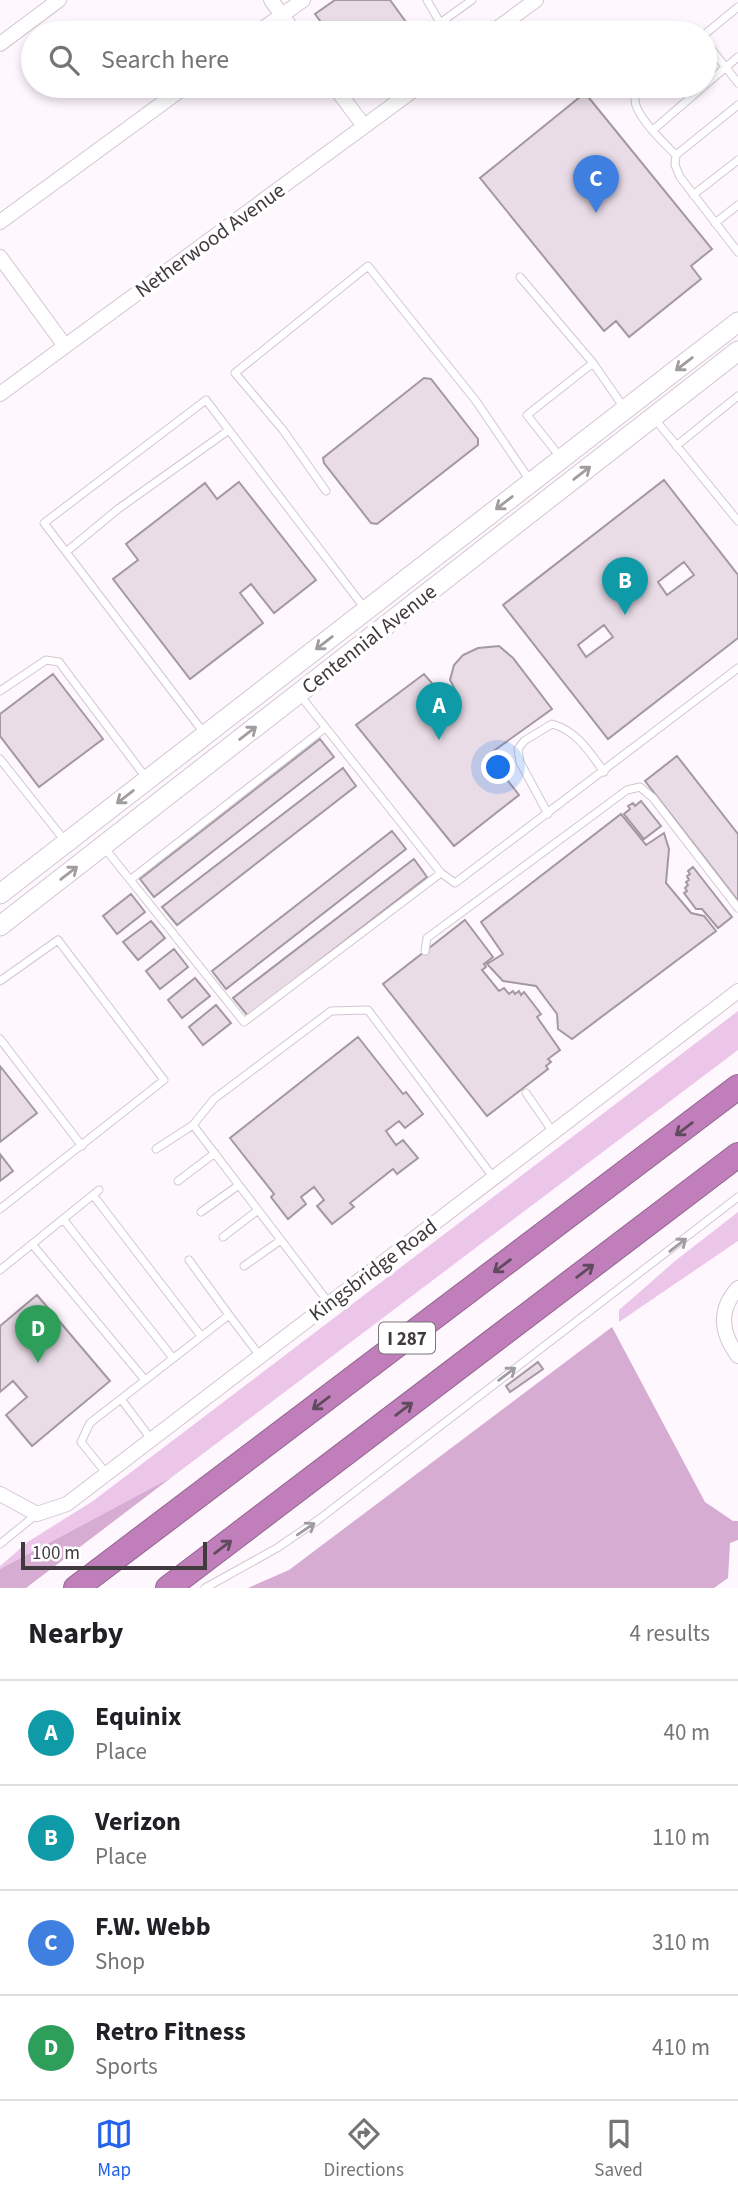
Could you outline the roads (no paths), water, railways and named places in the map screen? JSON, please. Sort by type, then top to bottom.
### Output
[{"type":"highway","name":"I 287","points":[[76,1588],[738,1087]]},
{"type":"highway","name":"I 287","points":[[168,1588],[738,1155]]},
{"type":"main road","name":"Centennial Avenue","points":[[0,896],[738,322]]},
{"type":"main road","name":"Centennial Avenue","points":[[7,920],[738,351]]},
{"type":"street","points":[[31,21],[59,0]]},
{"type":"street","points":[[271,0],[286,21]]},
{"type":"street","points":[[274,21],[303,0]]},
{"type":"street","points":[[507,21],[536,0]]},
{"type":"street","points":[[0,44],[21,28]]},
{"type":"street","points":[[0,222],[170,98]]},
{"type":"street","points":[[343,98],[364,127]]},
{"type":"street","name":"Netherwood Avenue","points":[[0,394],[403,98]]},
{"type":"street","points":[[0,257],[65,346]]},
{"type":"street","name":"Kingsbridge Road","points":[[37,1514],[67,1504],[738,991]]},
{"type":"street","points":[[738,1287],[722,1318],[723,1329],[738,1356]]},
{"type":"street","points":[[0,1494],[37,1514]]},
{"type":"lane","points":[[427,0],[439,21]]},
{"type":"lane","points":[[443,21],[472,0]]},
{"type":"lane","points":[[717,24],[738,7]]},
{"type":"lane","points":[[717,56],[738,83]]},
{"type":"lane","points":[[717,75],[738,57]]},
{"type":"lane","points":[[635,98],[638,110],[676,155]]},
{"type":"lane","points":[[653,130],[690,98]]},
{"type":"lane","points":[[738,105],[676,155],[675,165],[693,195],[738,252]]},
{"type":"lane","points":[[693,195],[738,160]]},
{"type":"lane","points":[[715,223],[738,205]]},
{"type":"lane","points":[[326,491],[283,430],[235,373],[368,266],[471,395],[532,482]]},
{"type":"lane","points":[[520,277],[593,363],[625,410]]},
{"type":"lane","points":[[562,459],[527,415],[593,363]]},
{"type":"lane","points":[[676,446],[738,397]]},
{"type":"lane","points":[[206,735],[44,523],[206,400],[366,610]]},
{"type":"lane","points":[[653,417],[738,521]]},
{"type":"lane","points":[[66,552],[118,509],[229,430]]},
{"type":"lane","points":[[0,691],[46,660],[59,662],[147,780]]},
{"type":"lane","points":[[298,694],[441,873],[455,883],[738,668]]},
{"type":"lane","points":[[548,814],[520,762],[518,749],[524,741],[552,723],[566,728],[578,737],[604,772]]},
{"type":"lane","points":[[130,880],[325,728]]},
{"type":"lane","points":[[0,759],[67,842]]},
{"type":"lane","points":[[425,951],[427,938],[627,790],[640,787],[653,797],[738,908]]},
{"type":"lane","points":[[103,846],[244,1022],[441,873]]},
{"type":"lane","points":[[0,896],[7,920]]},
{"type":"lane","points":[[0,981],[58,940],[164,1080],[0,1209]]},
{"type":"lane","points":[[156,1149],[193,1125],[214,1099],[331,1011],[368,1010],[494,1178]]},
{"type":"lane","points":[[0,1039],[82,1146]]},
{"type":"lane","points":[[526,1093],[553,1132]]},
{"type":"lane","points":[[193,1125],[329,1303]]},
{"type":"lane","points":[[178,1181],[215,1153]]},
{"type":"lane","points":[[201,1212],[239,1185]]},
{"type":"lane","points":[[0,1270],[96,1192],[201,1336]]},
{"type":"lane","points":[[205,1588],[277,1548],[318,1520],[738,1197]]},
{"type":"lane","points":[[223,1237],[258,1210]]},
{"type":"lane","points":[[63,1219],[173,1358]]},
{"type":"lane","points":[[244,1266],[281,1240]]},
{"type":"lane","points":[[32,1244],[145,1380]]},
{"type":"lane","points":[[189,1261],[260,1356]]},
{"type":"lane","points":[[107,1474],[81,1442],[90,1423],[229,1315]]},
{"type":"lane","points":[[121,1399],[151,1439]]},
{"type":"lane","points":[[0,1544],[37,1514]]},
{"type":"place","name":"F.W. Webb","points":[[596,213]]},
{"type":"place","name":"Verizon","points":[[625,615]]},
{"type":"place","name":"Equinix","points":[[439,740]]},
{"type":"place","name":"Retro Fitness","points":[[38,1363]]}]
